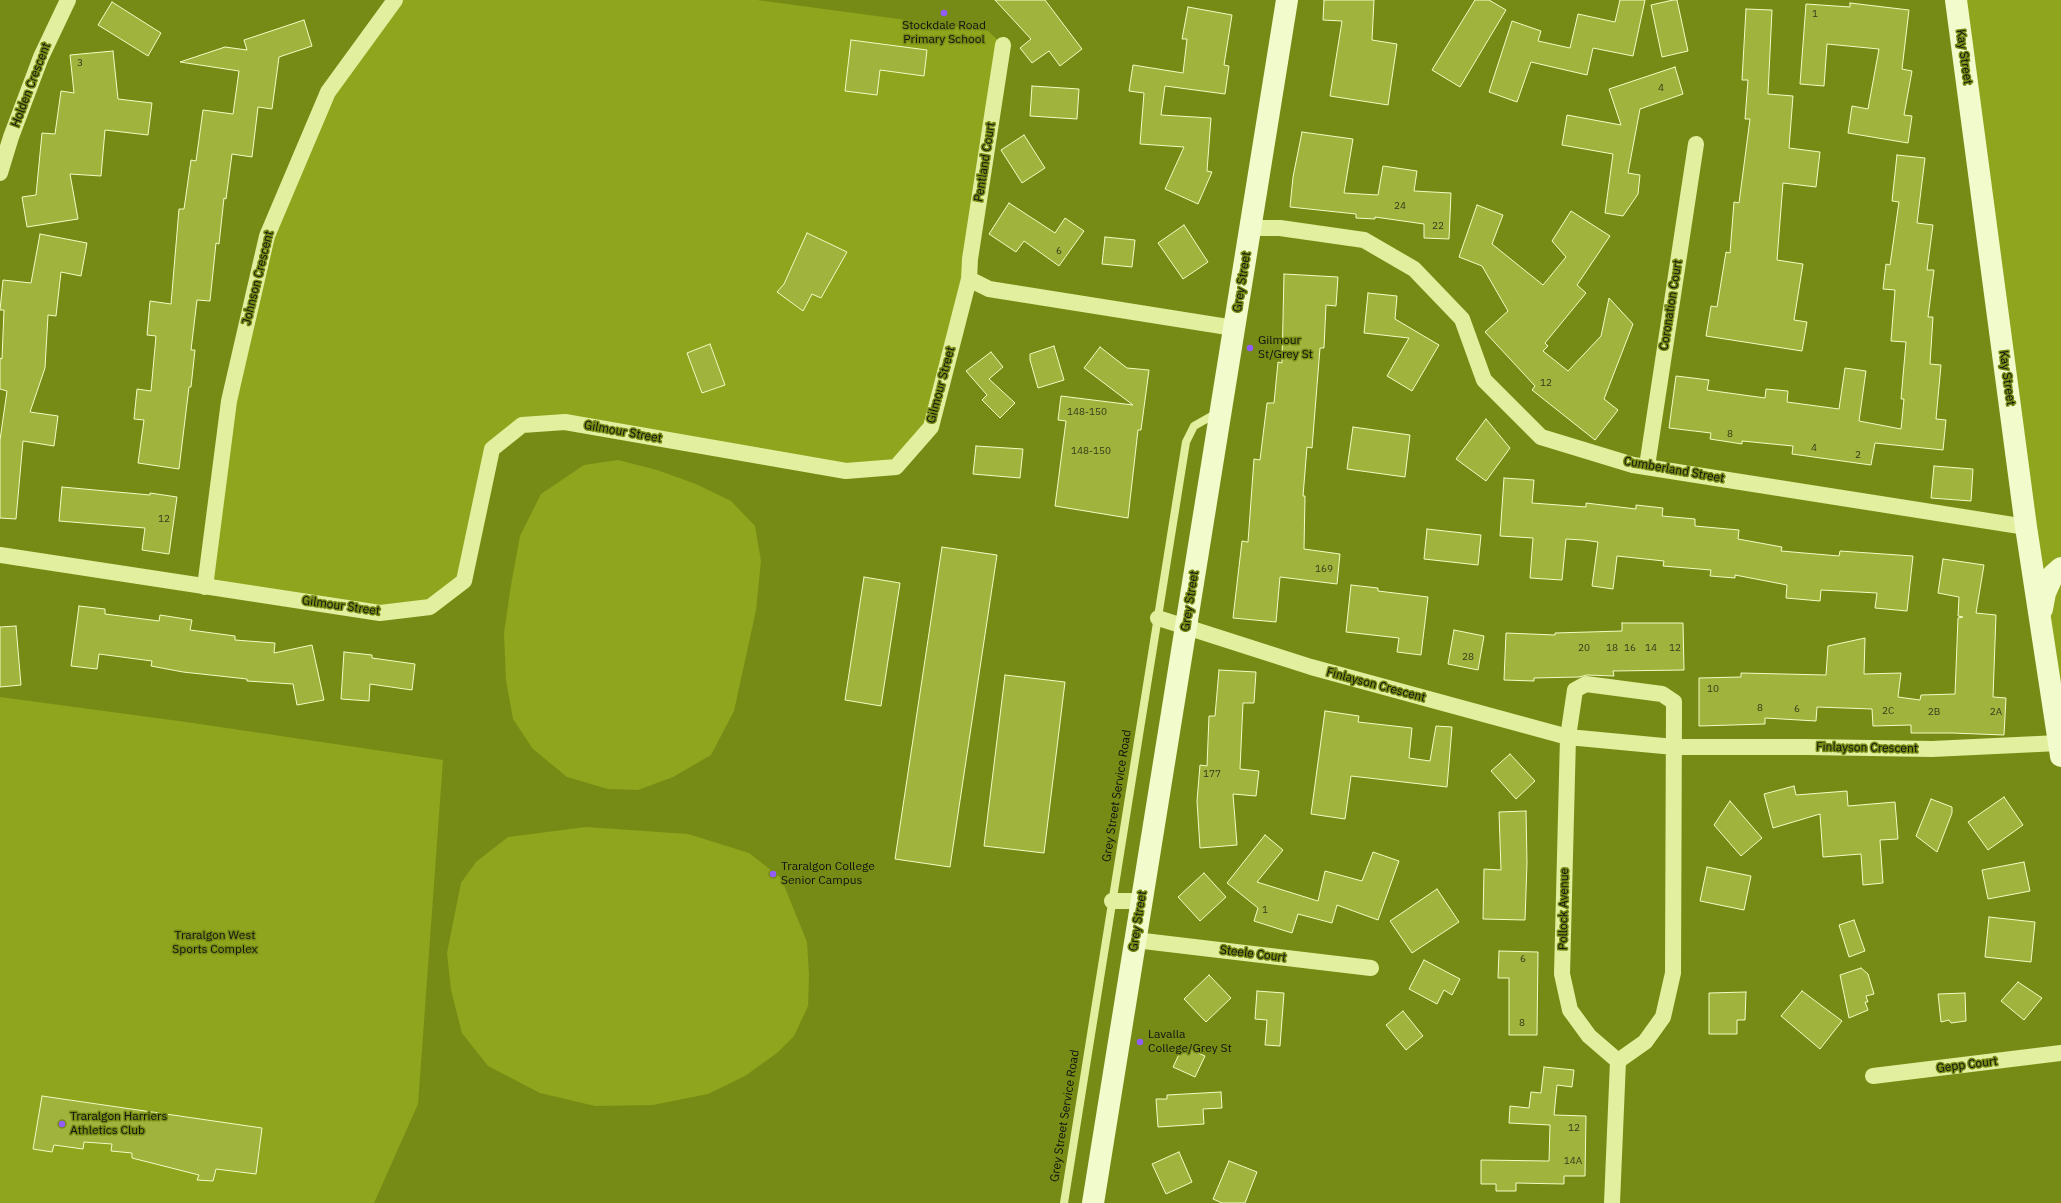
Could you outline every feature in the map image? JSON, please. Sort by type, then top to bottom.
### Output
[{"type":"main road","name":"Grey Street","points":[[1093,1203],[1288,0]]},
{"type":"main road","name":"Kay Street","points":[[1956,0],[2026,527],[2060,747]]},
{"type":"main road","points":[[2040,620],[2045,593],[2053,575],[2061,568]]},
{"type":"street","name":"Holden Crescent","points":[[0,173],[6,136],[68,0]]},
{"type":"street","name":"Johnson Crescent","points":[[205,586],[229,401],[267,236],[328,92],[395,0]]},
{"type":"street","name":"Pentland Court","points":[[969,279],[970,259],[1003,45]]},
{"type":"street","name":"Coronation Court","points":[[1647,466],[1696,144]]},
{"type":"street","name":"Cumberland Street","points":[[1251,228],[1280,228],[1364,240],[1414,269],[1462,318],[1484,380],[1541,437],[1633,465],[2026,527]]},
{"type":"street","name":"Gilmour Street","points":[[0,555],[380,613],[430,607],[464,581],[492,449],[522,425],[565,422],[846,471],[896,467],[931,427],[969,279]]},
{"type":"street","points":[[969,279],[989,289],[1234,328]]},
{"type":"street","name":"Finlayson Crescent","points":[[1158,618],[1310,667],[1568,737],[1674,747],[1808,746],[1932,749],[2060,747]]},
{"type":"street","points":[[1568,737],[1575,690],[1586,684],[1662,694],[1674,702],[1672,973],[1663,1017],[1645,1042],[1618,1060],[1612,1203]]},
{"type":"street","name":"Pollock Avenue","points":[[1568,737],[1562,974],[1570,1010],[1589,1036],[1618,1060]]},
{"type":"street","points":[[1112,901],[1142,901]]},
{"type":"street","name":"Steele Court","points":[[1135,940],[1371,968]]},
{"type":"street","name":"Gepp Court","points":[[1873,1076],[2061,1053]]},
{"type":"lane","name":"Grey Street Service Road","points":[[1064,1203],[1186,442],[1194,426],[1221,411]]},
{"type":"green space","points":[[395,0],[757,0],[988,31],[1003,45],[970,259],[931,427],[896,467],[846,471],[565,422],[522,425],[492,449],[464,581],[430,607],[380,613],[205,587],[229,401],[267,236],[328,92]]},
{"type":"green space","points":[[1955,0],[2061,0],[2061,756]]},
{"type":"green space","points":[[618,460],[657,470],[696,484],[731,501],[755,526],[761,561],[756,610],[734,711],[711,755],[673,777],[638,790],[608,789],[567,777],[533,749],[513,719],[506,680],[504,633],[520,536],[541,494],[584,465]]},
{"type":"green space","name":"Traralgon West Sports Complex","points":[[0,697],[186,722],[443,760],[418,1104],[374,1203],[0,1203]]},
{"type":"green space","points":[[586,827],[688,834],[749,853],[781,878],[807,942],[809,975],[808,1006],[794,1036],[777,1053],[745,1076],[708,1094],[653,1105],[595,1106],[540,1093],[488,1066],[462,1033],[451,990],[447,953],[461,883],[476,862],[508,837]]},
{"type":"building","points":[[995,0],[1045,0],[1082,49],[1060,66],[1049,51],[1032,63],[1020,48],[1031,39]]},
{"type":"building","points":[[1324,0],[1374,0],[1372,40],[1397,44],[1388,105],[1330,96],[1342,21],[1323,20]]},
{"type":"building","points":[[1475,0],[1489,0],[1506,10],[1460,87],[1432,70]]},
{"type":"building","points":[[1620,0],[1645,0],[1633,56],[1593,48],[1587,75],[1531,62],[1517,102],[1489,92],[1512,21],[1541,31],[1538,41],[1570,48],[1578,14],[1615,22]]},
{"type":"building","points":[[1677,0],[1688,51],[1662,57],[1651,5]]},
{"type":"building","points":[[112,2],[161,33],[148,56],[98,25]]},
{"type":"building","points":[[1850,3],[1909,10],[1902,69],[1912,71],[1904,115],[1912,116],[1908,143],[1848,133],[1852,106],[1868,109],[1879,49],[1827,44],[1824,86],[1800,84],[1806,4],[1850,7]]},
{"type":"building","points":[[1188,7],[1232,15],[1224,65],[1229,66],[1225,94],[1165,86],[1161,115],[1211,118],[1207,171],[1212,172],[1198,204],[1165,189],[1184,147],[1140,144],[1144,93],[1129,91],[1133,65],[1183,73],[1187,39],[1182,39]]},
{"type":"building","points":[[1746,9],[1772,10],[1768,94],[1793,96],[1789,148],[1820,152],[1816,187],[1783,183],[1777,260],[1803,264],[1794,320],[1807,322],[1802,351],[1706,336],[1711,306],[1717,307],[1726,252],[1730,253],[1734,202],[1739,203],[1750,119],[1745,119],[1748,80],[1742,80]]},
{"type":"building","points":[[304,20],[312,46],[279,57],[272,109],[258,107],[252,157],[232,154],[226,199],[224,198],[219,244],[216,243],[210,301],[197,300],[191,350],[195,350],[179,469],[138,463],[144,420],[134,419],[137,389],[151,391],[156,336],[147,335],[150,301],[171,304],[179,209],[184,209],[191,160],[196,161],[203,110],[233,114],[239,71],[180,62],[225,47],[247,50],[244,40]]},
{"type":"building","points":[[851,40],[927,50],[924,76],[880,70],[877,95],[845,91]]},
{"type":"building","points":[[113,51],[118,99],[152,103],[148,135],[105,130],[101,176],[70,174],[78,219],[27,227],[22,197],[36,195],[42,133],[55,134],[61,91],[74,93],[70,55]]},
{"type":"building","points":[[1675,67],[1683,94],[1640,109],[1628,173],[1640,175],[1638,194],[1623,216],[1605,213],[1613,154],[1562,145],[1567,115],[1621,125],[1609,89]]},
{"type":"building","points":[[1032,86],[1079,89],[1077,119],[1030,116]]},
{"type":"building","points":[[1302,132],[1353,139],[1344,193],[1378,195],[1383,166],[1417,171],[1414,191],[1451,193],[1449,239],[1424,238],[1424,224],[1375,217],[1375,219],[1356,218],[1356,214],[1290,207],[1293,177]]},
{"type":"building","points":[[1024,135],[1045,168],[1022,183],[1001,150]]},
{"type":"building","points":[[1897,155],[1925,158],[1917,223],[1933,225],[1927,270],[1934,270],[1928,317],[1933,317],[1930,364],[1941,365],[1936,419],[1946,420],[1943,450],[1875,443],[1871,465],[1792,454],[1793,446],[1742,441],[1742,444],[1710,439],[1711,433],[1669,428],[1676,376],[1709,380],[1707,390],[1765,398],[1766,389],[1788,391],[1787,402],[1839,409],[1845,368],[1866,371],[1859,421],[1901,429],[1904,399],[1901,399],[1906,342],[1891,341],[1895,290],[1883,289],[1886,264],[1890,265],[1899,202],[1892,201]]},
{"type":"building","points":[[1009,203],[1055,233],[1065,218],[1084,231],[1059,266],[1024,241],[1016,252],[989,234]]},
{"type":"building","points":[[1477,205],[1503,215],[1492,244],[1543,285],[1566,257],[1552,241],[1571,211],[1610,236],[1577,285],[1586,293],[1545,343],[1548,346],[1543,351],[1568,371],[1601,336],[1609,298],[1633,324],[1604,399],[1618,410],[1595,440],[1532,390],[1535,386],[1485,332],[1508,311],[1482,266],[1459,257]]},
{"type":"building","points":[[1184,225],[1208,262],[1183,279],[1158,243]]},
{"type":"building","points":[[807,233],[847,252],[821,298],[812,294],[803,311],[777,292],[784,284]]},
{"type":"building","points":[[40,234],[87,243],[81,276],[61,272],[56,316],[48,315],[45,368],[30,412],[58,416],[54,446],[23,441],[16,519],[0,518],[0,440],[7,391],[0,389],[0,358],[2,359],[4,310],[0,310],[3,280],[31,283]]},
{"type":"building","points":[[1105,237],[1135,240],[1132,267],[1102,264]]},
{"type":"building","points":[[1284,274],[1338,277],[1336,306],[1326,305],[1324,348],[1320,348],[1312,448],[1307,447],[1303,496],[1305,496],[1304,549],[1340,554],[1337,584],[1280,577],[1276,622],[1233,618],[1242,541],[1248,542],[1254,459],[1260,460],[1267,403],[1274,403],[1278,362],[1282,363]]},
{"type":"building","points":[[1368,293],[1397,296],[1395,319],[1439,345],[1412,391],[1387,376],[1409,338],[1364,333]]},
{"type":"building","points":[[710,344],[725,385],[702,393],[687,353]]},
{"type":"building","points":[[1054,346],[1064,380],[1038,388],[1030,360],[1030,354]]},
{"type":"building","points":[[1100,347],[1127,368],[1149,370],[1141,430],[1138,430],[1128,518],[1055,506],[1066,421],[1058,420],[1061,396],[1133,405],[1084,368]]},
{"type":"building","points":[[991,352],[1003,367],[989,379],[1015,403],[1000,418],[982,400],[987,395],[966,371]]},
{"type":"building","points":[[1486,419],[1510,448],[1486,481],[1456,459]]},
{"type":"building","points":[[1353,427],[1410,435],[1405,477],[1347,469]]},
{"type":"building","points":[[976,446],[1023,449],[1020,478],[973,474]]},
{"type":"building","points":[[1934,466],[1973,469],[1971,501],[1931,498]]},
{"type":"building","points":[[1504,478],[1534,480],[1532,503],[1586,507],[1586,503],[1636,509],[1636,505],[1663,508],[1662,516],[1695,519],[1695,526],[1739,530],[1738,539],[1782,547],[1781,551],[1839,556],[1840,551],[1913,556],[1907,611],[1875,608],[1877,593],[1821,590],[1820,601],[1786,598],[1787,585],[1735,575],[1735,578],[1710,576],[1711,570],[1663,566],[1664,561],[1617,556],[1613,589],[1592,586],[1598,542],[1583,540],[1566,539],[1562,580],[1530,578],[1533,538],[1500,536]]},
{"type":"building","points":[[62,487],[150,495],[150,493],[177,497],[169,554],[142,550],[145,528],[59,521]]},
{"type":"building","points":[[1427,529],[1481,535],[1478,565],[1424,559]]},
{"type":"building","points":[[942,547],[997,555],[950,867],[895,859]]},
{"type":"building","points":[[1943,559],[1984,565],[1976,613],[1996,615],[1993,697],[2006,698],[2004,735],[1911,733],[1911,725],[1873,726],[1872,709],[1817,707],[1816,721],[1765,718],[1765,724],[1699,726],[1699,678],[1741,677],[1741,673],[1826,675],[1828,646],[1865,638],[1864,674],[1901,673],[1898,697],[1920,700],[1921,695],[1955,694],[1958,618],[1963,617],[1958,616],[1959,597],[1938,593]]},
{"type":"building","points":[[864,577],[900,583],[881,706],[845,700]]},
{"type":"building","points":[[1351,585],[1378,588],[1378,591],[1428,597],[1421,655],[1397,652],[1399,638],[1346,632]]},
{"type":"building","points":[[79,606],[105,609],[105,614],[159,621],[160,615],[192,620],[190,630],[235,636],[235,640],[275,643],[274,653],[312,645],[324,700],[297,705],[293,684],[247,681],[247,679],[183,672],[151,666],[152,661],[99,654],[97,669],[71,666]]},
{"type":"building","points":[[1622,623],[1683,623],[1684,670],[1613,671],[1614,676],[1587,675],[1579,677],[1534,678],[1534,681],[1504,680],[1506,633],[1555,635],[1555,633],[1622,631]]},
{"type":"building","points":[[16,626],[21,685],[0,687],[0,627]]},
{"type":"building","points":[[1454,630],[1484,636],[1478,670],[1448,664]]},
{"type":"building","points":[[344,652],[372,655],[372,658],[415,664],[412,690],[370,684],[369,701],[341,699]]},
{"type":"building","points":[[1219,670],[1256,672],[1254,703],[1243,703],[1240,769],[1259,771],[1256,796],[1233,794],[1237,845],[1200,848],[1197,801],[1200,765],[1207,766],[1209,716],[1215,716]]},
{"type":"building","points":[[1005,675],[1065,682],[1044,853],[984,846]]},
{"type":"building","points":[[1325,711],[1359,716],[1358,722],[1412,728],[1409,758],[1430,761],[1436,726],[1452,727],[1447,787],[1351,776],[1345,819],[1311,814]]},
{"type":"building","points":[[1510,754],[1535,781],[1516,799],[1491,771]]},
{"type":"building","points":[[1794,786],[1796,795],[1847,791],[1848,806],[1895,802],[1898,839],[1880,840],[1883,883],[1863,885],[1861,854],[1823,857],[1820,814],[1773,828],[1764,794]]},
{"type":"building","points":[[2004,797],[2023,825],[1988,850],[1968,822]]},
{"type":"building","points":[[1931,799],[1952,807],[1952,813],[1937,852],[1916,836]]},
{"type":"building","points":[[1730,801],[1762,838],[1741,856],[1714,825]]},
{"type":"building","points":[[1526,811],[1527,863],[1525,920],[1483,919],[1484,869],[1501,870],[1499,812]]},
{"type":"building","points":[[1265,835],[1283,850],[1257,882],[1318,901],[1325,871],[1362,881],[1373,852],[1399,861],[1378,920],[1337,905],[1332,923],[1298,914],[1292,933],[1254,921],[1258,908],[1227,883]]},
{"type":"building","points":[[2024,862],[2030,891],[1988,899],[1982,870]]},
{"type":"building","points":[[1707,867],[1751,876],[1744,910],[1700,901]]},
{"type":"building","points":[[1204,873],[1226,897],[1200,921],[1178,897]]},
{"type":"building","points":[[1437,889],[1459,922],[1412,953],[1390,921]]},
{"type":"building","points":[[1989,917],[2035,922],[2031,962],[1985,957]]},
{"type":"building","points":[[1854,920],[1865,951],[1849,957],[1839,925]]},
{"type":"building","points":[[1499,951],[1538,952],[1537,1035],[1509,1035],[1509,978],[1498,978]]},
{"type":"building","points":[[1424,960],[1460,979],[1452,995],[1444,990],[1437,1004],[1409,989]]},
{"type":"building","points":[[1861,968],[1868,974],[1874,994],[1866,996],[1868,1002],[1865,1002],[1868,1010],[1849,1018],[1840,975]]},
{"type":"building","points":[[1209,975],[1231,998],[1206,1022],[1184,999]]},
{"type":"building","points":[[2018,982],[2042,998],[2024,1020],[2001,1001]]},
{"type":"building","points":[[1257,991],[1284,993],[1280,1046],[1265,1045],[1267,1020],[1255,1019]]},
{"type":"building","points":[[1802,991],[1842,1021],[1820,1049],[1781,1016]]},
{"type":"building","points":[[1746,992],[1745,1020],[1737,1020],[1737,1034],[1709,1034],[1709,993]]},
{"type":"building","points":[[1965,993],[1966,1021],[1951,1023],[1949,1020],[1941,1022],[1938,994]]},
{"type":"building","points":[[1403,1011],[1423,1036],[1406,1050],[1386,1025]]},
{"type":"building","points":[[1183,1046],[1205,1056],[1195,1077],[1173,1067]]},
{"type":"building","points":[[1544,1067],[1574,1070],[1572,1087],[1557,1085],[1554,1115],[1586,1116],[1585,1176],[1564,1176],[1564,1184],[1516,1183],[1516,1191],[1496,1191],[1496,1184],[1481,1184],[1481,1160],[1549,1161],[1550,1125],[1509,1123],[1510,1106],[1529,1108],[1531,1092],[1541,1093]]},
{"type":"building","points":[[1221,1092],[1222,1108],[1203,1109],[1204,1124],[1158,1127],[1156,1099],[1167,1099],[1167,1095]]},
{"type":"building","points":[[42,1096],[262,1128],[256,1174],[216,1169],[213,1181],[197,1180],[199,1175],[132,1158],[132,1153],[111,1151],[112,1144],[84,1142],[83,1149],[54,1145],[52,1152],[33,1149]]},
{"type":"building","points":[[1179,1152],[1192,1182],[1166,1194],[1152,1164]]},
{"type":"building","points":[[1229,1161],[1257,1172],[1245,1203],[1222,1203],[1213,1199]]},
{"type":"place","name":"Stockdale Road Primary School","points":[[944,13]]},
{"type":"place","name":"Gilmour St/Grey St","points":[[1250,348]]},
{"type":"place","name":"Traralgon College Senior Campus","points":[[773,874]]},
{"type":"place","name":"Lavalla College/Grey St","points":[[1140,1042]]},
{"type":"place","name":"Traralgon Harriers Athletics Club","points":[[62,1124]]}]
